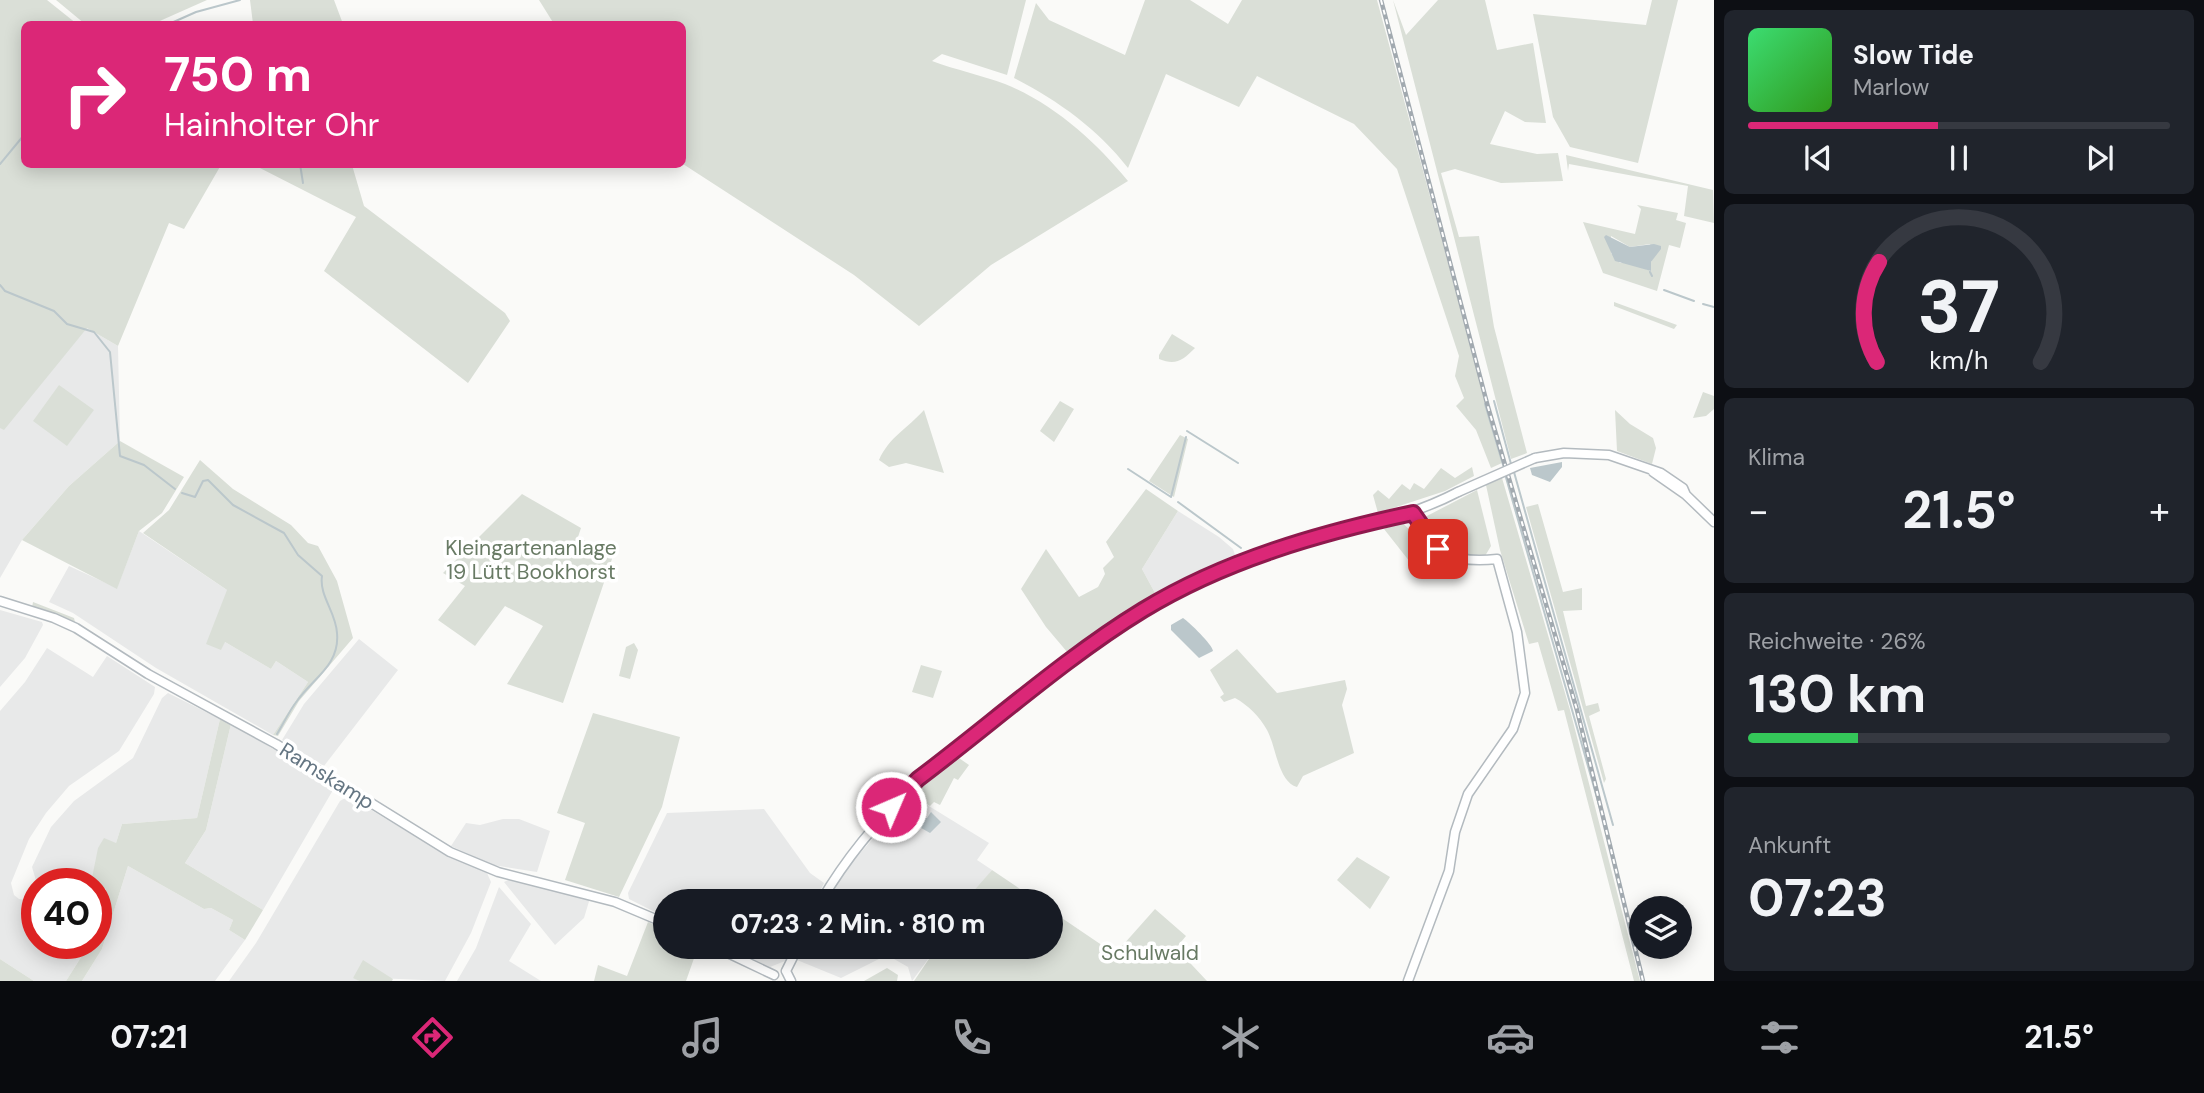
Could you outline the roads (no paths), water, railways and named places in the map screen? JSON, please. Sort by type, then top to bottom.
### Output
[{"type":"street","points":[[829,889],[875,824],[918,779],[1141,611],[1208,575],[1241,562],[1413,513],[1535,458],[1564,453],[1609,455],[1653,472],[1686,495],[1714,522]]},
{"type":"street","points":[[1408,981],[1449,871],[1455,832],[1468,794],[1513,729],[1525,693],[1517,632],[1497,559],[1470,562],[1453,558],[1438,549],[1413,513]]},
{"type":"street","name":"Ramskamp","points":[[0,601],[76,628],[157,679],[269,740],[450,852],[498,872],[603,898],[653,918]]},
{"type":"street","points":[[737,959],[773,978],[786,971],[792,959]]},
{"type":"street","points":[[786,971],[791,981]]},
{"type":"waterway","points":[[176,21],[196,12],[240,0]]},
{"type":"waterway","points":[[0,164],[21,139]]},
{"type":"waterway","points":[[301,168],[303,183]]},
{"type":"waterway","points":[[1650,272],[1652,276]]},
{"type":"waterway","points":[[0,285],[5,291],[54,311],[67,324],[94,332],[110,352],[120,456],[144,465],[175,489]]},
{"type":"waterway","points":[[1664,290],[1694,301]]},
{"type":"waterway","points":[[1703,304],[1714,307]]},
{"type":"waterway","points":[[1494,401],[1511,464]]},
{"type":"waterway","points":[[1485,404],[1504,468]]},
{"type":"waterway","points":[[1187,431],[1238,463]]},
{"type":"waterway","points":[[1128,469],[1171,497],[1186,437]]},
{"type":"waterway","points":[[1514,472],[1613,825]]},
{"type":"waterway","points":[[1505,474],[1605,826]]},
{"type":"waterway","points":[[182,493],[195,497],[203,481],[208,480],[233,505],[284,533],[298,555],[322,576],[323,590],[336,625],[337,644],[330,663],[294,705],[277,734]]},
{"type":"waterway","points":[[1178,502],[1241,548]]},
{"type":"railway","points":[[1381,0],[1488,407],[1577,710],[1643,981]]},
{"type":"park label","name":"Kleingartenanlage 19 Lütt Bookhorst","points":[[531,560]]},
{"type":"park label","name":"Schulwald","points":[[1150,953]]}]
